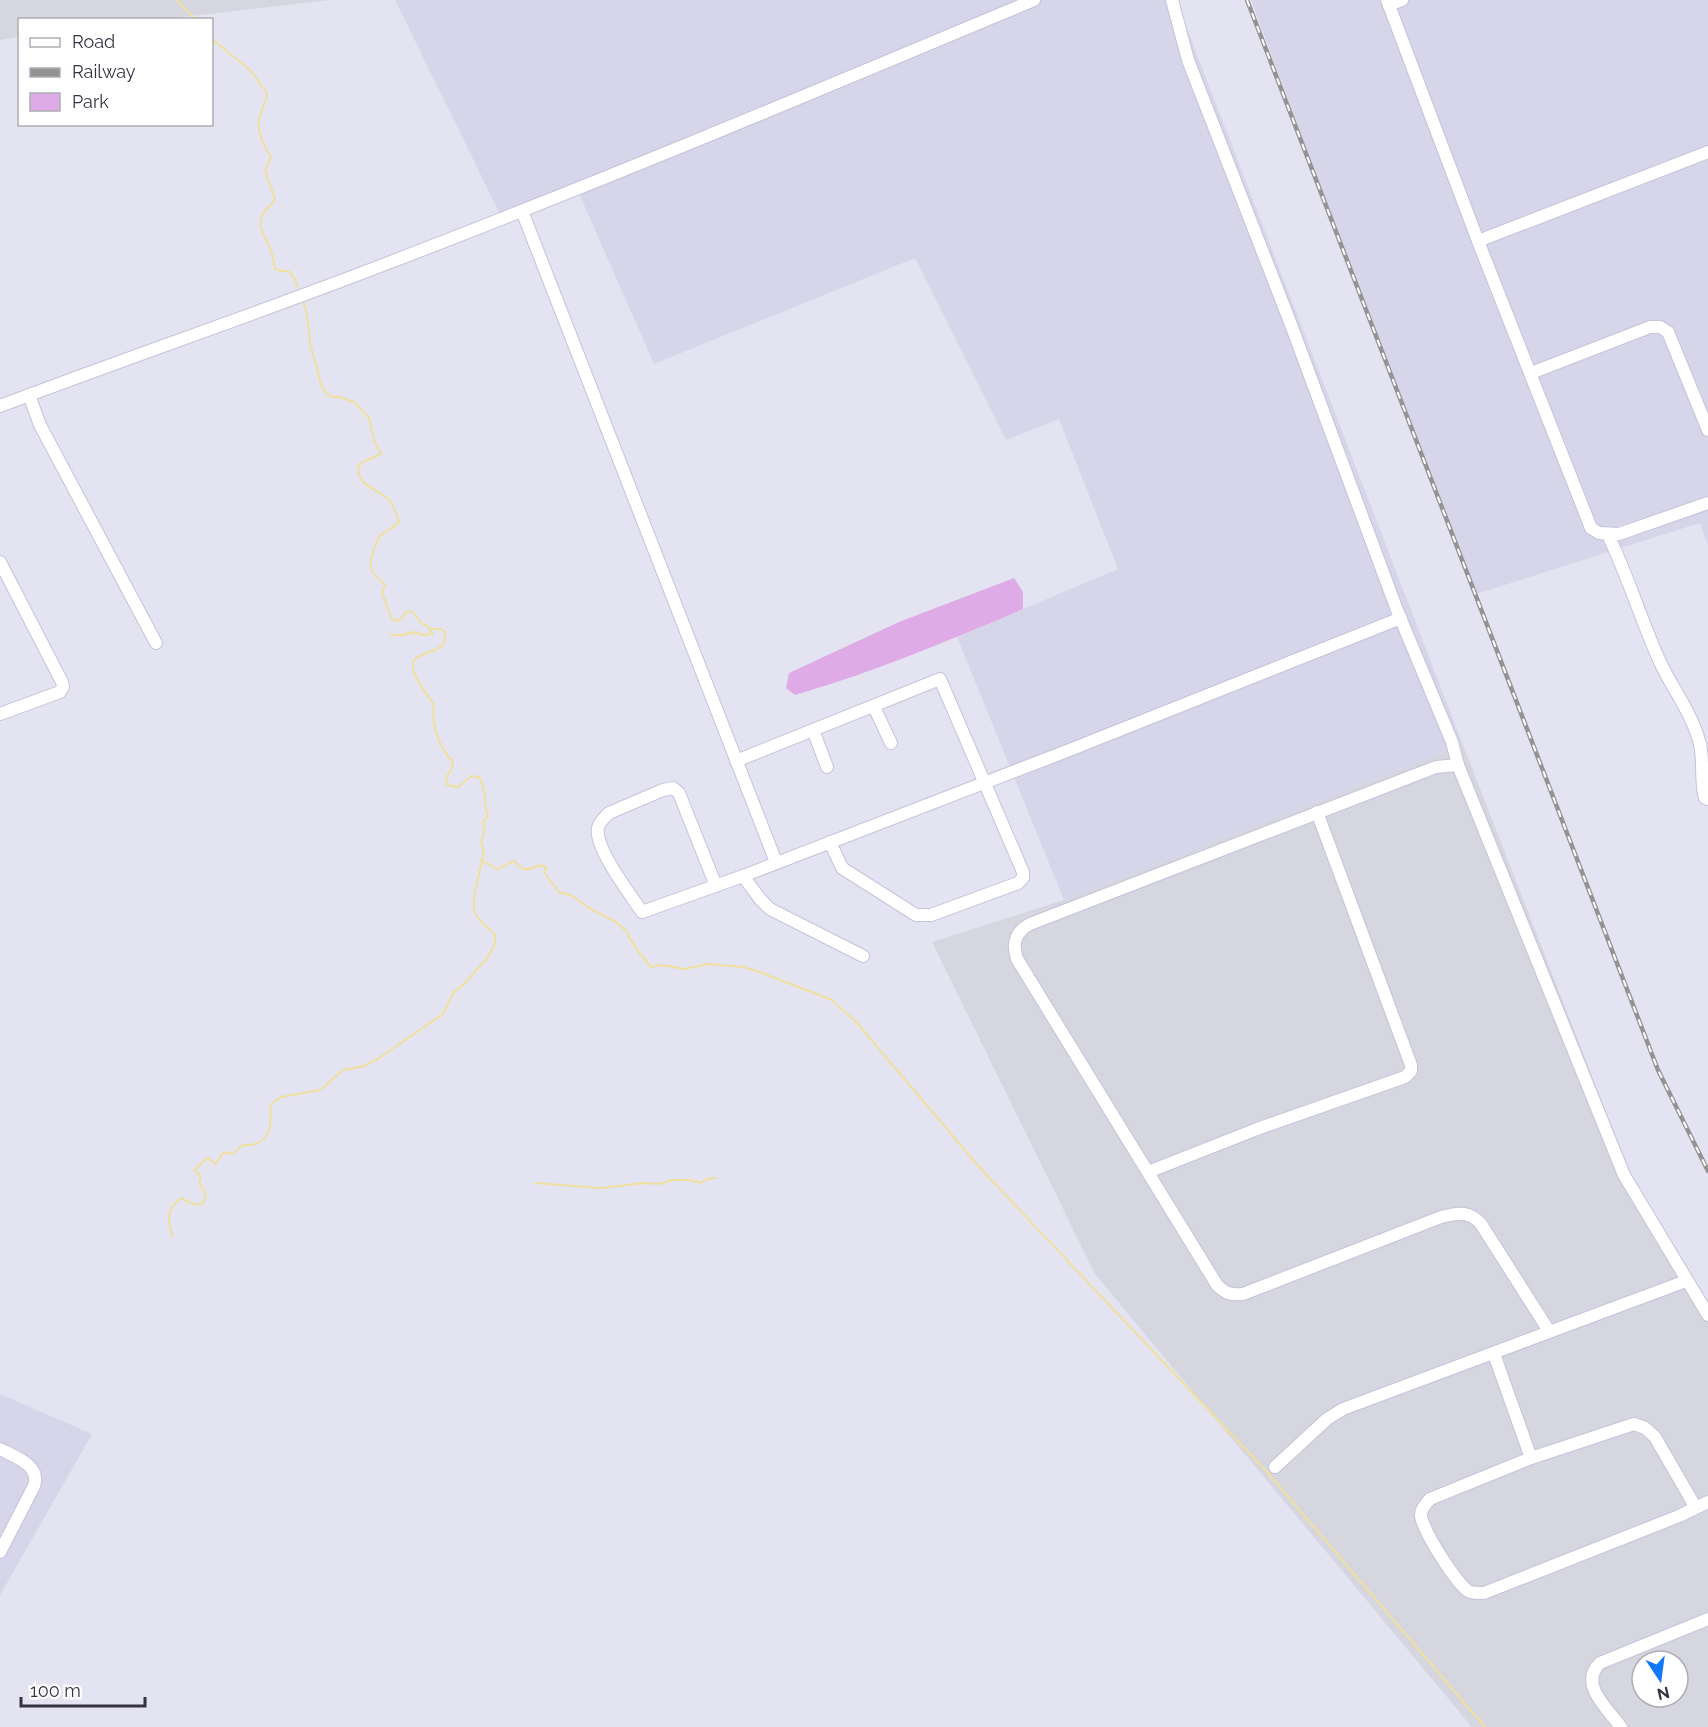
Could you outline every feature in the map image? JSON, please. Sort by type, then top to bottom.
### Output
[{"type":"street","points":[[0,406],[364,272],[522,211],[787,104],[1034,0]]},
{"type":"street","points":[[1172,0],[1188,60],[1290,321],[1401,618],[1452,742],[1458,765],[1622,1168],[1686,1281],[1708,1315]]},
{"type":"street","points":[[1402,0],[1388,3],[1590,528],[1608,535],[1619,534],[1708,503]]},
{"type":"street","points":[[1478,241],[1708,152]]},
{"type":"street","points":[[522,211],[776,862]]},
{"type":"street","points":[[1531,373],[1650,327],[1660,327],[1668,333],[1708,430]]},
{"type":"street","points":[[28,395],[40,425],[156,643]]},
{"type":"street","points":[[1608,535],[1624,568],[1662,665],[1688,709],[1700,742],[1704,765],[1701,782],[1707,801]]},
{"type":"street","points":[[0,562],[63,687],[60,692],[0,714]]},
{"type":"street","points":[[716,886],[679,793],[673,788],[609,813],[603,818],[598,828],[599,841],[613,868],[642,912],[716,886],[743,876],[985,783],[1401,618]]},
{"type":"street","points":[[735,761],[940,679],[1023,872],[1023,878],[1018,883],[931,915],[916,915],[842,868],[830,842]]},
{"type":"street","points":[[874,707],[891,743]]},
{"type":"street","points":[[813,730],[827,767]]},
{"type":"street","points":[[1458,765],[1436,767],[1030,924],[1022,928],[1016,936],[1014,951],[1217,1285],[1225,1293],[1243,1294],[1441,1217],[1460,1213],[1468,1214],[1480,1224],[1549,1331]]},
{"type":"street","points":[[1149,1172],[1257,1129],[1405,1077],[1411,1071],[1411,1065],[1392,1011],[1317,812]]},
{"type":"street","points":[[743,876],[770,909],[863,956]]},
{"type":"street","points":[[1275,1467],[1327,1419],[1343,1409],[1686,1281]]},
{"type":"street","points":[[1494,1353],[1531,1458]]},
{"type":"street","points":[[1696,1508],[1655,1437],[1645,1428],[1635,1424],[1623,1426],[1531,1458],[1430,1499],[1423,1506],[1421,1515],[1423,1527],[1458,1581],[1470,1592],[1484,1593],[1696,1508],[1708,1502]]},
{"type":"street","points":[[0,1449],[32,1467],[36,1482],[0,1552]]},
{"type":"street","points":[[1621,1727],[1592,1688],[1593,1669],[1599,1663],[1708,1619]]},
{"type":"shaded area","points":[[0,0],[329,0],[176,18],[18,18],[18,37],[0,40]]},
{"type":"shaded area","points":[[395,0],[1176,0],[1463,745],[1064,900],[957,637],[1118,569],[1059,419],[1006,440],[915,258],[654,364],[577,189],[502,218]]},
{"type":"shaded area","points":[[1251,0],[1708,0],[1708,545],[1700,523],[1473,595]]},
{"type":"shaded area","points":[[1463,745],[1631,1176],[1708,1301],[1708,1727],[1472,1727],[1095,1274],[932,942],[1064,900]]},
{"type":"shaded area","points":[[0,1394],[92,1434],[0,1595]]},
{"type":"green space","points":[[1014,578],[1023,592],[1023,609],[967,633],[824,686],[795,695],[786,688],[789,673],[899,622]]},
{"type":"waterway","points":[[177,0],[194,18]]},
{"type":"waterway","points":[[213,40],[250,70],[267,93],[260,116],[259,129],[271,157],[265,170],[275,199],[263,214],[260,223],[271,250],[275,269],[288,271],[294,277],[298,288]]},
{"type":"waterway","points":[[173,1237],[169,1216],[176,1202],[181,1198],[195,1205],[203,1203],[206,1194],[199,1183],[201,1176],[194,1170],[208,1158],[215,1164],[224,1152],[232,1154],[243,1145],[252,1145],[264,1139],[270,1127],[270,1105],[281,1097],[320,1090],[343,1070],[364,1066],[379,1058],[443,1014],[453,993],[489,956],[495,943],[495,935],[474,912],[474,896],[484,851],[481,842],[485,830],[483,822],[488,816],[482,782],[479,777],[472,776],[458,787],[447,785],[446,778],[453,762],[437,735],[434,705],[414,670],[413,663],[416,658],[440,647],[444,642],[445,632],[441,629],[429,629],[413,612],[407,611],[400,620],[394,621],[391,616],[382,593],[385,585],[376,577],[370,565],[379,537],[399,522],[391,502],[364,483],[358,467],[363,462],[381,454],[375,443],[369,418],[354,402],[332,397],[325,392],[310,343],[307,314],[303,301]]},
{"type":"waterway","points":[[391,635],[404,635],[410,632],[413,635],[415,632],[423,635],[433,634],[429,629]]},
{"type":"waterway","points":[[481,860],[497,869],[514,861],[523,869],[541,865],[547,868],[544,872],[559,892],[571,895],[589,908],[616,922],[625,930],[651,967],[661,965],[684,969],[708,964],[743,967],[832,1000],[857,1023],[980,1168],[1267,1472],[1485,1727]]},
{"type":"waterway","points":[[536,1183],[600,1188],[644,1183],[659,1184],[672,1180],[701,1183],[707,1179],[716,1178]]},
{"type":"railway","points":[[1247,0],[1658,1070],[1708,1171]]}]
